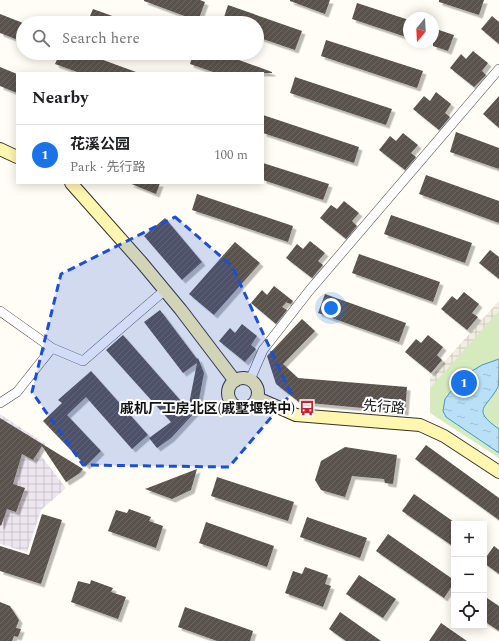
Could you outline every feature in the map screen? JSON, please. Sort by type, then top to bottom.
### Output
[{"type":"street","points":[[250,380],[263,350],[309,291],[499,69]]},
{"type":"street","points":[[0,149],[16,156]]},
{"type":"street","points":[[72,184],[165,290],[235,381]]},
{"type":"street","points":[[0,311],[52,348],[83,361],[165,290]]},
{"type":"street","points":[[0,403],[17,392],[52,348]]},
{"type":"street","points":[[245,379],[250,380],[257,388],[257,398],[254,404],[249,407],[242,408],[236,406],[231,402],[229,390],[235,381],[245,379]]},
{"type":"street","name":"先行路","points":[[257,398],[296,415],[420,425],[444,436],[499,472]]},
{"type":"highlighted area","points":[[175,217],[232,266],[291,394],[229,467],[83,465],[32,392],[61,274]]},
{"type":"shaded area","points":[[499,301],[499,311],[430,388],[430,378]]},
{"type":"shaded area","points":[[0,414],[45,444],[39,453],[66,488],[41,510],[27,552],[0,544]]},
{"type":"green space","points":[[499,301],[499,458],[430,413],[430,378]]},
{"type":"water","points":[[499,359],[498,387],[486,404],[483,412],[485,417],[499,429],[499,453],[446,417],[443,411],[445,399],[462,377],[482,365]]},
{"type":"building","points":[[200,0],[205,2],[200,16],[184,16],[144,1]]},
{"type":"building","points":[[290,0],[330,0],[325,14]]},
{"type":"building","points":[[439,0],[484,0],[479,15],[439,2]]},
{"type":"building","points":[[357,3],[403,18],[403,36],[352,19]]},
{"type":"building","points":[[228,5],[259,16],[224,16]]},
{"type":"building","points":[[93,9],[112,16],[90,16]]},
{"type":"building","points":[[0,14],[16,20],[16,39],[0,33]]},
{"type":"building","points":[[492,16],[499,22],[499,44],[481,29]]},
{"type":"building","points":[[264,18],[302,31],[295,50],[264,39]]},
{"type":"building","points":[[439,30],[454,35],[448,51],[439,48]]},
{"type":"building","points":[[326,40],[423,71],[417,88],[321,56]]},
{"type":"building","points":[[473,51],[488,63],[482,71],[486,75],[474,87],[450,68],[461,54],[466,59]]},
{"type":"building","points":[[57,60],[103,60],[136,72],[77,72],[55,64]]},
{"type":"building","points":[[191,60],[239,60],[272,73],[213,72],[190,64]]},
{"type":"building","points":[[0,67],[16,74],[16,93],[0,86]]},
{"type":"building","points":[[295,77],[392,109],[386,125],[290,93]]},
{"type":"building","points":[[436,92],[451,104],[445,113],[450,117],[439,130],[413,109],[424,96],[430,101]]},
{"type":"building","points":[[499,96],[499,128],[483,114]]},
{"type":"building","points":[[264,115],[359,147],[354,163],[264,133]]},
{"type":"building","points":[[456,132],[499,148],[499,169],[450,152]]},
{"type":"building","points":[[403,133],[418,145],[411,153],[416,157],[405,170],[379,150],[390,136],[396,141]]},
{"type":"building","points":[[264,163],[329,184],[323,200],[264,180]]},
{"type":"building","points":[[426,175],[499,201],[499,223],[419,194]]},
{"type":"building","points":[[131,184],[160,184],[156,194]]},
{"type":"building","points":[[197,194],[293,226],[288,242],[192,210]]},
{"type":"building","points":[[344,201],[359,213],[352,221],[357,226],[346,239],[320,218],[331,205],[337,209]]},
{"type":"building","points":[[391,215],[472,243],[465,263],[384,234]]},
{"type":"building","points":[[165,218],[202,262],[182,280],[144,236]]},
{"type":"building","points":[[310,241],[325,253],[318,261],[323,265],[312,278],[286,258],[297,244],[303,249]]},
{"type":"building","points":[[235,242],[260,263],[214,315],[189,294]]},
{"type":"building","points":[[490,250],[499,257],[499,279],[479,263]]},
{"type":"building","points":[[359,254],[440,282],[433,302],[352,273]]},
{"type":"building","points":[[274,286],[293,301],[291,304],[285,302],[286,303],[282,307],[287,310],[276,324],[251,303],[262,290],[267,295]]},
{"type":"building","points":[[464,292],[479,304],[472,313],[478,317],[467,330],[441,309],[452,296],[457,300]]},
{"type":"building","points":[[325,294],[406,323],[399,342],[318,313]]},
{"type":"building","points":[[160,310],[197,359],[198,358],[204,373],[197,410],[171,438],[157,448],[149,438],[171,422],[106,350],[123,335],[188,409],[197,363],[183,373],[144,322]]},
{"type":"building","points":[[302,319],[315,331],[283,364],[298,378],[407,387],[405,412],[299,402],[276,384],[267,356]]},
{"type":"building","points":[[242,324],[257,336],[251,345],[256,349],[245,362],[219,341],[230,328],[235,333]]},
{"type":"building","points":[[428,335],[443,347],[437,355],[442,360],[431,373],[405,352],[416,339],[421,343]]},
{"type":"building","points":[[91,371],[148,435],[132,449],[86,397],[67,415],[101,451],[86,466],[43,421],[62,403],[58,400]]},
{"type":"building","points":[[0,418],[83,469],[80,473],[66,482],[42,446],[33,460],[22,454],[13,484],[25,488],[16,512],[7,509],[1,526],[0,525]]},
{"type":"building","points":[[426,445],[499,498],[499,520],[415,459]]},
{"type":"building","points":[[345,447],[397,455],[393,484],[385,483],[384,479],[352,476],[345,497],[321,490],[315,480],[321,461]]},
{"type":"building","points":[[197,469],[191,490],[172,499],[145,489]]},
{"type":"building","points":[[217,477],[294,502],[288,521],[211,496]]},
{"type":"building","points":[[414,494],[453,521],[451,521],[451,545],[402,511]]},
{"type":"building","points":[[129,509],[151,517],[149,521],[163,526],[156,548],[108,531],[116,510],[127,513]]},
{"type":"building","points":[[42,514],[62,520],[41,584],[0,571],[0,546],[29,555]]},
{"type":"building","points":[[307,517],[367,538],[360,558],[300,537]]},
{"type":"building","points":[[206,522],[274,546],[267,567],[199,543]]},
{"type":"building","points":[[388,534],[451,578],[451,588],[444,598],[376,551]]},
{"type":"building","points":[[494,546],[499,550],[499,574],[487,565],[487,556]]},
{"type":"building","points":[[305,567],[328,575],[325,584],[331,586],[323,607],[285,593],[293,571],[302,574]]},
{"type":"building","points":[[359,575],[396,599],[383,618],[346,594]]},
{"type":"building","points":[[91,580],[113,588],[111,592],[126,597],[118,619],[71,602],[78,581],[90,584]]},
{"type":"building","points":[[487,598],[499,606],[499,631],[487,623]]},
{"type":"building","points":[[0,602],[10,606],[19,620],[16,628],[21,629],[18,637],[14,636],[12,641],[0,641]]},
{"type":"building","points":[[185,607],[253,631],[250,641],[217,641],[178,627]]},
{"type":"building","points":[[340,612],[381,641],[346,641],[329,629]]},
{"type":"building","points":[[441,623],[467,641],[429,641]]},
{"type":"place","name":"花溪公园","points":[[464,383]]},
{"type":"place","name":"戚机厂工房北区(戚墅堰铁中)","points":[[307,408]]}]
